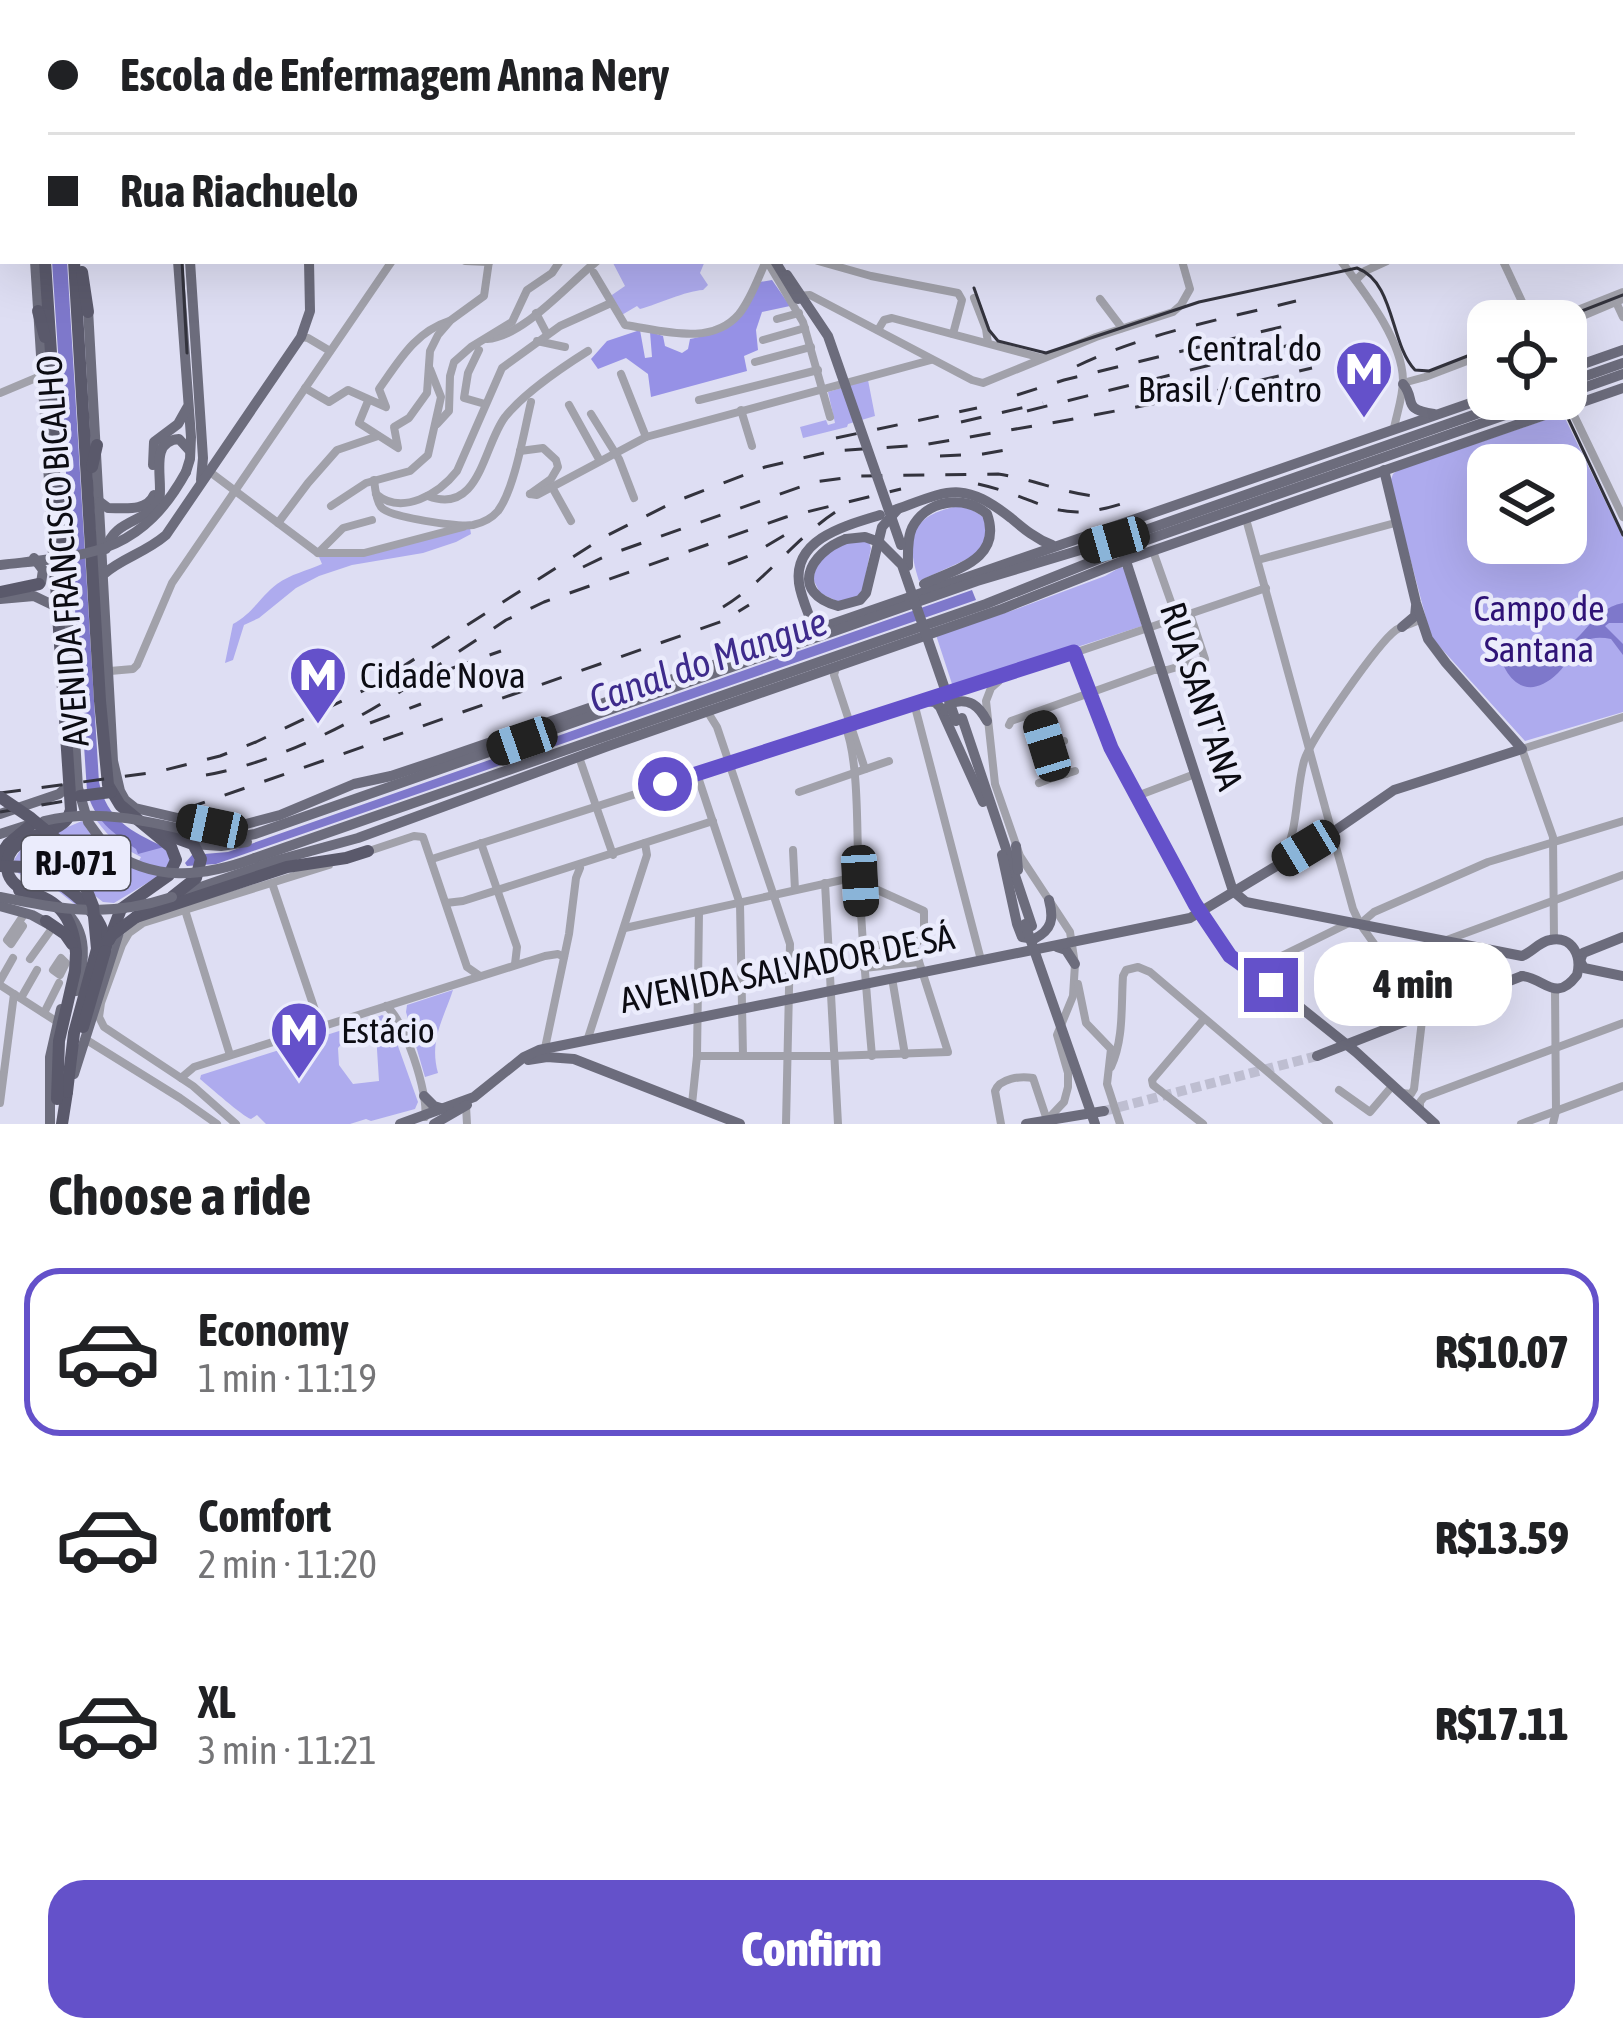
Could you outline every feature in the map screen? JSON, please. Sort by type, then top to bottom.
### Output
[{"type":"highway","name":"AVENIDA FRANCISCO BICALHO","points":[[45,264],[47,371],[62,530]]},
{"type":"highway","points":[[80,264],[88,312]]},
{"type":"highway","name":"AVENIDA FRANCISCO BICALHO","points":[[80,264],[88,486],[105,675],[107,789],[120,806],[143,818]]},
{"type":"highway","points":[[38,311],[47,371]]},
{"type":"highway","points":[[51,509],[57,440]]},
{"type":"highway","points":[[88,486],[97,445]]},
{"type":"highway","name":"AVENIDA FRANCISCO BICALHO","points":[[23,890],[8,873],[10,854],[27,838],[65,821],[78,792],[51,509]]},
{"type":"highway","points":[[54,558],[62,530]]},
{"type":"highway","points":[[0,593],[40,584]]},
{"type":"highway","points":[[105,675],[113,761]]},
{"type":"highway","points":[[88,822],[78,792],[107,789]]},
{"type":"highway","name":"RJ-071","points":[[0,801],[48,831],[77,866],[90,894],[98,941],[81,957]]},
{"type":"highway","points":[[143,818],[196,848],[200,868],[196,878],[172,897]]},
{"type":"highway","points":[[58,1124],[59,1084],[81,957],[121,909],[169,875],[176,860],[171,847],[143,818]]},
{"type":"highway","points":[[0,856],[8,844],[38,822]]},
{"type":"highway","points":[[81,957],[136,917],[295,865],[368,851]]},
{"type":"highway","points":[[0,866],[49,875],[104,928],[75,971],[59,1041],[59,1084]]},
{"type":"highway","points":[[0,876],[9,887],[48,898],[61,908],[59,928],[81,957]]},
{"type":"highway","points":[[59,1084],[95,974],[92,913]]},
{"type":"main road","name":"AVENIDA FRANCISCO BICALHO","points":[[35,264],[38,311]]},
{"type":"main road","points":[[178,264],[190,364]]},
{"type":"main road","points":[[0,563],[84,554],[122,542],[158,514],[185,472],[190,453],[190,264]]},
{"type":"main road","points":[[190,453],[179,439],[163,443],[159,502],[154,510],[121,525],[112,535],[104,569],[151,548],[166,535],[210,463],[301,337],[310,310],[309,264]]},
{"type":"main road","points":[[775,264],[841,388],[898,545]]},
{"type":"main road","points":[[776,264],[828,336],[1025,925],[1098,1119],[1026,1124]]},
{"type":"main road","name":"AVENIDA FRANCISCO BICALHO","points":[[88,312],[104,569],[105,675]]},
{"type":"main road","points":[[1587,363],[1623,350]]},
{"type":"main road","points":[[1587,376],[1623,364]]},
{"type":"main road","name":"AVENIDA FRANCISCO BICALHO","points":[[47,371],[51,509]]},
{"type":"main road","points":[[1587,389],[1601,382],[1623,380]]},
{"type":"main road","points":[[1587,393],[1623,380]]},
{"type":"main road","points":[[1403,383],[1414,408],[1437,415]]},
{"type":"main road","points":[[191,398],[210,463]]},
{"type":"main road","points":[[100,502],[112,508],[152,501],[154,442],[178,424],[191,398]]},
{"type":"main road","points":[[0,834],[82,815],[123,816],[226,837],[278,821],[345,787],[391,776],[1467,404]]},
{"type":"main road","points":[[1389,450],[1467,419]]},
{"type":"main road","points":[[88,822],[107,848],[142,867],[175,874],[217,871],[255,858],[323,848],[608,746],[703,694],[742,699],[837,666],[887,630],[1002,610],[1111,566],[1120,550],[1171,521],[1484,420]]},
{"type":"main road","points":[[742,699],[977,581],[1120,550],[1154,551],[1515,420]]},
{"type":"main road","points":[[1349,446],[1384,470],[1416,603],[1433,647],[1522,749]]},
{"type":"main road","points":[[514,769],[619,732],[703,694],[887,630],[1044,583],[1369,457]]},
{"type":"main road","points":[[890,511],[876,546],[866,593],[860,600],[838,606],[818,596],[811,569],[818,554],[843,534],[890,511],[953,492],[976,494],[1034,537],[1055,545]]},
{"type":"main road","points":[[889,603],[976,559],[987,548],[991,530],[987,514],[964,502],[948,502],[922,514],[910,532],[905,566]]},
{"type":"main road","points":[[1171,521],[1193,524]]},
{"type":"main road","points":[[814,629],[799,572],[812,546],[856,528],[868,531],[876,546]]},
{"type":"main road","name":"AVENIDA FRANCISCO BICALHO","points":[[62,530],[62,609]]},
{"type":"main road","points":[[1095,532],[1120,550]]},
{"type":"main road","points":[[843,534],[879,542],[905,566]]},
{"type":"main road","name":"RUA SANT'ANA","points":[[1120,550],[1233,891]]},
{"type":"main road","points":[[34,558],[43,570],[40,584],[56,588]]},
{"type":"main road","points":[[1044,583],[1111,566]]},
{"type":"main road","points":[[977,581],[986,604]]},
{"type":"main road","points":[[0,593],[34,596],[62,609]]},
{"type":"main road","points":[[1402,627],[1415,616],[1416,603]]},
{"type":"main road","points":[[629,703],[703,694],[782,675]]},
{"type":"main road","points":[[0,897],[102,912],[147,905],[215,883],[281,854],[332,819],[456,776],[629,703],[678,676]]},
{"type":"main road","points":[[954,718],[951,703],[964,701],[977,705],[987,721]]},
{"type":"main road","points":[[918,702],[935,702],[954,718],[995,784]]},
{"type":"main road","points":[[608,746],[619,732]]},
{"type":"main road","points":[[972,746],[1018,886]]},
{"type":"main road","name":"AVENIDA SALVADOR DE SÁ","points":[[470,1101],[529,1054],[545,1048],[866,984],[921,967],[981,960],[1190,917],[1400,788],[1522,749]]},
{"type":"main road","name":"AVENIDA FRANCISCO BICALHO","points":[[113,761],[121,794],[143,818]]},
{"type":"main road","points":[[143,818],[231,828],[332,819],[456,776],[565,762]]},
{"type":"main road","points":[[0,814],[67,789],[78,792]]},
{"type":"main road","points":[[196,848],[242,844],[274,830],[278,821]]},
{"type":"main road","points":[[1016,846],[1025,939],[1045,933],[1053,916],[1049,901]]},
{"type":"main road","points":[[281,854],[368,851]]},
{"type":"main road","points":[[1233,891],[1246,902],[1520,956],[1553,939],[1572,946],[1584,968],[1623,976]]},
{"type":"main road","points":[[59,1084],[86,1044],[123,920],[136,897]]},
{"type":"main road","points":[[0,907],[59,928]]},
{"type":"main road","points":[[61,908],[78,927],[84,956],[61,1024]]},
{"type":"main road","points":[[1199,912],[1225,950],[1251,971],[1345,1034],[1360,1037]]},
{"type":"main road","points":[[1003,955],[1025,925]]},
{"type":"main road","points":[[1317,1056],[1522,976],[1555,989],[1565,987],[1574,980],[1584,952],[1623,937]]},
{"type":"main road","points":[[1051,946],[1066,950],[1076,970]]},
{"type":"main road","points":[[1536,948],[1533,963],[1540,984]]},
{"type":"main road","points":[[1520,956],[1526,967],[1522,976]]},
{"type":"main road","points":[[59,1084],[61,1024],[72,974],[81,957]]},
{"type":"main road","points":[[1292,1000],[1436,1124]]},
{"type":"main road","points":[[563,1045],[563,1054],[574,1060],[740,1124]]},
{"type":"main road","points":[[517,1064],[547,1057],[574,1060]]},
{"type":"main road","points":[[424,1096],[444,1109]]},
{"type":"main road","points":[[426,1122],[444,1109],[470,1101]]},
{"type":"main road","points":[[400,1124],[426,1122],[470,1101]]},
{"type":"main road","points":[[1051,1119],[1068,1124]]},
{"type":"street","points":[[105,675],[137,664],[172,583],[390,264]]},
{"type":"street","points":[[368,401],[358,421],[398,448],[394,427],[412,415],[427,393],[433,344],[452,320],[486,293],[489,264]]},
{"type":"street","points":[[437,424],[450,406],[454,362],[512,322],[530,286],[558,264]]},
{"type":"street","points":[[485,339],[496,339],[522,326],[593,264]]},
{"type":"street","points":[[594,273],[626,325],[700,334],[738,315],[771,264]]},
{"type":"street","points":[[774,264],[809,324],[830,417]]},
{"type":"street","points":[[829,264],[961,295],[953,334]]},
{"type":"street","points":[[796,296],[809,295],[983,383],[1175,311],[1190,289],[1183,264]]},
{"type":"street","points":[[1346,264],[1369,296],[1392,343],[1403,383],[1384,470]]},
{"type":"street","points":[[1356,280],[1381,264]]},
{"type":"street","points":[[1504,264],[1521,300]]},
{"type":"street","points":[[974,298],[988,343]]},
{"type":"street","points":[[1100,298],[1122,328]]},
{"type":"street","points":[[1621,298],[1623,317]]},
{"type":"street","points":[[1587,309],[1621,298]]},
{"type":"street","points":[[1587,313],[1621,298]]},
{"type":"street","points":[[376,494],[393,505],[426,496],[446,484],[457,471],[502,368],[547,334],[611,303]]},
{"type":"street","points":[[536,313],[547,334]]},
{"type":"street","points":[[777,319],[799,313]]},
{"type":"street","points":[[878,330],[889,318],[1043,358]]},
{"type":"street","points":[[305,388],[328,402],[345,390],[386,407],[380,389],[407,349],[428,331],[452,320]]},
{"type":"street","points":[[763,340],[809,324]]},
{"type":"street","points":[[301,337],[330,351]]},
{"type":"street","points":[[538,341],[565,347]]},
{"type":"street","points":[[755,362],[811,347]]},
{"type":"street","points":[[479,350],[464,395],[484,404]]},
{"type":"street","points":[[426,496],[447,501],[470,488],[512,410],[588,351]]},
{"type":"street","points":[[520,451],[543,448],[558,467],[530,494],[537,495],[646,437],[932,360]]},
{"type":"street","points":[[1403,383],[1467,361]]},
{"type":"street","points":[[331,506],[374,480],[414,469],[428,454],[441,397],[429,368]]},
{"type":"street","points":[[699,400],[818,370]]},
{"type":"street","points":[[0,393],[47,371]]},
{"type":"street","points":[[621,374],[646,437]]},
{"type":"street","points":[[210,463],[318,553],[364,553],[470,525],[498,510],[520,451],[531,402],[512,410]]},
{"type":"street","points":[[569,405],[600,461]]},
{"type":"street","points":[[741,410],[752,446]]},
{"type":"street","points":[[592,414],[616,452],[634,498]]},
{"type":"street","points":[[1576,420],[1623,518]]},
{"type":"street","points":[[278,523],[337,450],[379,435]]},
{"type":"street","points":[[374,480],[380,506],[391,514],[470,525]]},
{"type":"street","points":[[552,487],[571,521]]},
{"type":"street","points":[[1246,519],[1355,923],[1424,1012],[1414,1089],[1418,1096],[1623,1024]]},
{"type":"street","points":[[318,553],[343,528],[371,520]]},
{"type":"street","points":[[1258,560],[1395,523]]},
{"type":"street","points":[[1154,551],[1177,619]]},
{"type":"street","points":[[0,563],[54,558]]},
{"type":"street","points":[[432,859],[1266,588]]},
{"type":"street","points":[[1009,725],[1205,659],[1190,614]]},
{"type":"street","points":[[1280,863],[1289,845],[1309,746],[1394,632],[1422,619]]},
{"type":"street","points":[[1074,652],[1111,748],[1199,912]]},
{"type":"street","points":[[837,666],[834,675],[865,769]]},
{"type":"street","points":[[1012,674],[987,694],[995,784],[1016,846],[1070,932],[1086,1023],[1112,1054]]},
{"type":"street","points":[[703,694],[790,944],[786,1124]]},
{"type":"street","points":[[918,702],[981,960]]},
{"type":"street","points":[[1037,712],[1047,746],[1044,781],[1070,772],[1047,746]]},
{"type":"street","points":[[1553,939],[1553,842],[1522,749],[1623,717]]},
{"type":"street","points":[[848,725],[872,1056]]},
{"type":"street","points":[[724,744],[746,759]]},
{"type":"street","points":[[579,757],[613,855]]},
{"type":"street","points":[[799,792],[889,761]]},
{"type":"street","points":[[697,774],[740,904],[743,1056]]},
{"type":"street","points":[[1136,796],[1196,775]]},
{"type":"street","points":[[446,903],[566,870],[713,821]]},
{"type":"street","points":[[1251,971],[1488,862],[1623,821]]},
{"type":"street","points":[[236,1124],[99,1020],[102,994],[129,933],[143,923],[420,836],[428,844],[467,967],[460,982]]},
{"type":"street","points":[[588,1038],[650,842]]},
{"type":"street","points":[[481,843],[517,947],[515,964]]},
{"type":"street","points":[[793,850],[795,890]]},
{"type":"street","points":[[545,1048],[582,865]]},
{"type":"street","points":[[566,870],[576,878]]},
{"type":"street","points":[[1444,941],[1623,875]]},
{"type":"street","points":[[625,928],[851,878],[924,910],[924,935],[914,946]]},
{"type":"street","points":[[272,883],[320,1025]]},
{"type":"street","points":[[825,883],[838,1124]]},
{"type":"street","points":[[452,921],[463,901]]},
{"type":"street","points":[[185,910],[230,1055]]},
{"type":"street","points":[[692,1104],[699,912]]},
{"type":"street","points":[[30,959],[59,928]]},
{"type":"street","points":[[697,1056],[948,1052],[914,946],[862,946]]},
{"type":"street","points":[[180,1098],[181,1078],[194,1066],[515,964],[553,954],[564,957]]},
{"type":"street","points":[[14,958],[0,983],[61,1024]]},
{"type":"street","points":[[467,967],[480,976]]},
{"type":"street","points":[[864,968],[921,967]]},
{"type":"street","points":[[1120,1124],[1107,1084],[1123,976],[1133,968],[1150,972],[1329,1124]]},
{"type":"street","points":[[0,1103],[18,996],[37,970]]},
{"type":"street","points":[[1051,1119],[1068,1087],[1058,1035],[1073,996],[1076,970]]},
{"type":"street","points":[[892,978],[905,1055]]},
{"type":"street","points":[[44,1013],[59,983]]},
{"type":"street","points":[[1553,1124],[1555,989]]},
{"type":"street","points":[[399,1018],[404,999]]},
{"type":"street","points":[[385,1005],[399,1018],[424,1096],[426,1122]]},
{"type":"street","points":[[1203,1124],[1152,1080],[1204,1018]]},
{"type":"street","points":[[86,1044],[217,1124]]},
{"type":"street","points":[[1001,1124],[996,1088],[1021,1077],[1035,1080],[1051,1119]]},
{"type":"street","points":[[1521,1124],[1623,1086]]},
{"type":"street","points":[[1339,1090],[1371,1112],[1396,1089],[1407,1095],[1414,1089]]},
{"type":"street","points":[[1421,1111],[1424,1097]]},
{"type":"street","points":[[467,1124],[470,1101]]},
{"type":"green space","points":[[614,264],[704,264],[700,273],[708,285],[640,309],[637,306],[620,316],[609,297],[625,286]]},
{"type":"green space","points":[[868,380],[875,416],[803,438],[800,427],[826,420],[828,425],[835,423],[828,392]]},
{"type":"green space","name":"Campo de Santana","points":[[1545,420],[1566,420],[1578,444],[1475,444]]},
{"type":"green space","name":"Campo de Santana","points":[[1467,447],[1467,564],[1587,564],[1587,464],[1623,538],[1623,712],[1525,741],[1431,637],[1390,482],[1393,474]]},
{"type":"green space","points":[[964,505],[985,518],[988,535],[976,555],[919,581],[912,550],[917,528],[934,514]]},
{"type":"green space","points":[[470,528],[471,534],[456,542],[423,553],[352,565],[296,588],[244,625],[233,660],[225,663],[233,624],[277,584],[322,564],[319,557],[326,553],[363,555]]},
{"type":"green space","points":[[850,541],[869,542],[871,548],[862,594],[841,603],[820,593],[813,579],[819,558]]},
{"type":"green space","points":[[1121,567],[1142,626],[953,687],[936,635]]},
{"type":"green space","points":[[103,820],[132,843],[169,846],[173,857],[162,874],[114,903],[103,902],[44,863],[41,870],[61,880],[82,910],[53,887],[18,873],[14,860],[23,846],[82,821],[136,867],[141,857],[112,838],[97,821]]},
{"type":"green space","points":[[453,990],[436,1041],[438,1073],[425,1077],[407,1005]]},
{"type":"green space","points":[[375,1018],[388,1018],[418,1102],[415,1109],[350,1124],[266,1124],[257,1115],[247,1117],[200,1079],[358,1025],[338,1048],[339,1065],[353,1084],[379,1081]]},
{"type":"shaded area","points":[[52,264],[67,264],[99,782],[114,815],[164,847],[138,854],[100,818],[87,791]]},
{"type":"shaded area","points":[[772,280],[790,306],[762,312],[756,330],[758,350],[744,356],[747,371],[651,397],[648,374],[626,358],[598,369],[591,359],[607,341],[640,330],[645,358],[652,357],[650,332],[663,336],[665,346],[682,353],[690,339],[734,322],[760,282]]},
{"type":"shaded area","points":[[972,590],[976,600],[216,864],[185,863],[192,855],[228,852]]},
{"type":"shaded area","points":[[1623,603],[1623,623],[1605,626],[1623,644],[1623,655],[1611,639],[1586,640],[1558,673],[1536,686],[1518,684],[1505,668],[1497,646],[1538,657],[1556,653],[1601,613]]},
{"type":"tunnel","points":[[1104,1111],[1317,1056]]},
{"type":"tram line","points":[[182,264],[187,353]]},
{"type":"tram line","points":[[974,288],[989,330],[998,341],[1046,353],[1199,302],[1357,268],[1379,286],[1415,370],[1429,371],[1467,356]]},
{"type":"tram line","points":[[1587,309],[1623,295]]},
{"type":"tram line","points":[[1569,420],[1623,535]]},
{"type":"railway","points":[[1077,366],[1157,336],[1296,301]]},
{"type":"railway","points":[[1017,395],[1301,322]]},
{"type":"railway","points":[[1027,411],[1306,341]]},
{"type":"railway","points":[[0,793],[157,772],[256,742],[371,687],[604,537],[674,502],[765,467],[832,451],[923,445],[1068,420],[1312,368]]},
{"type":"railway","points":[[961,422],[1043,403]]},
{"type":"railway","points":[[836,438],[977,408]]},
{"type":"railway","points":[[940,456],[1023,447]]},
{"type":"railway","points":[[583,567],[814,482],[859,476],[998,474],[1104,497]]},
{"type":"railway","points":[[978,484],[1068,511],[1085,512],[1133,500]]},
{"type":"railway","points":[[424,675],[506,620],[544,602],[786,517],[901,489]]},
{"type":"railway","points":[[723,607],[837,511]]},
{"type":"railway","points":[[728,564],[802,525]]},
{"type":"railway","points":[[185,809],[723,621],[749,605]]},
{"type":"railway","points":[[450,669],[501,651]]},
{"type":"railway","points":[[206,775],[265,759],[327,733],[386,701],[437,665]]},
{"type":"railway","points":[[370,723],[421,704]]},
{"type":"railway","points":[[0,812],[65,801]]},
{"type":"place","name":"Central do Brasil / Centro","points":[[1364,420]]},
{"type":"place","name":"Cidade Nova","points":[[318,726]]},
{"type":"place","name":"Estácio","points":[[299,1081]]},
{"type":"route","points":[[665,784],[1074,652],[1111,748],[1195,904],[1230,956],[1271,985]]},
{"type":"water label","name":"Canal do Mangue","points":[[708,660]]}]
